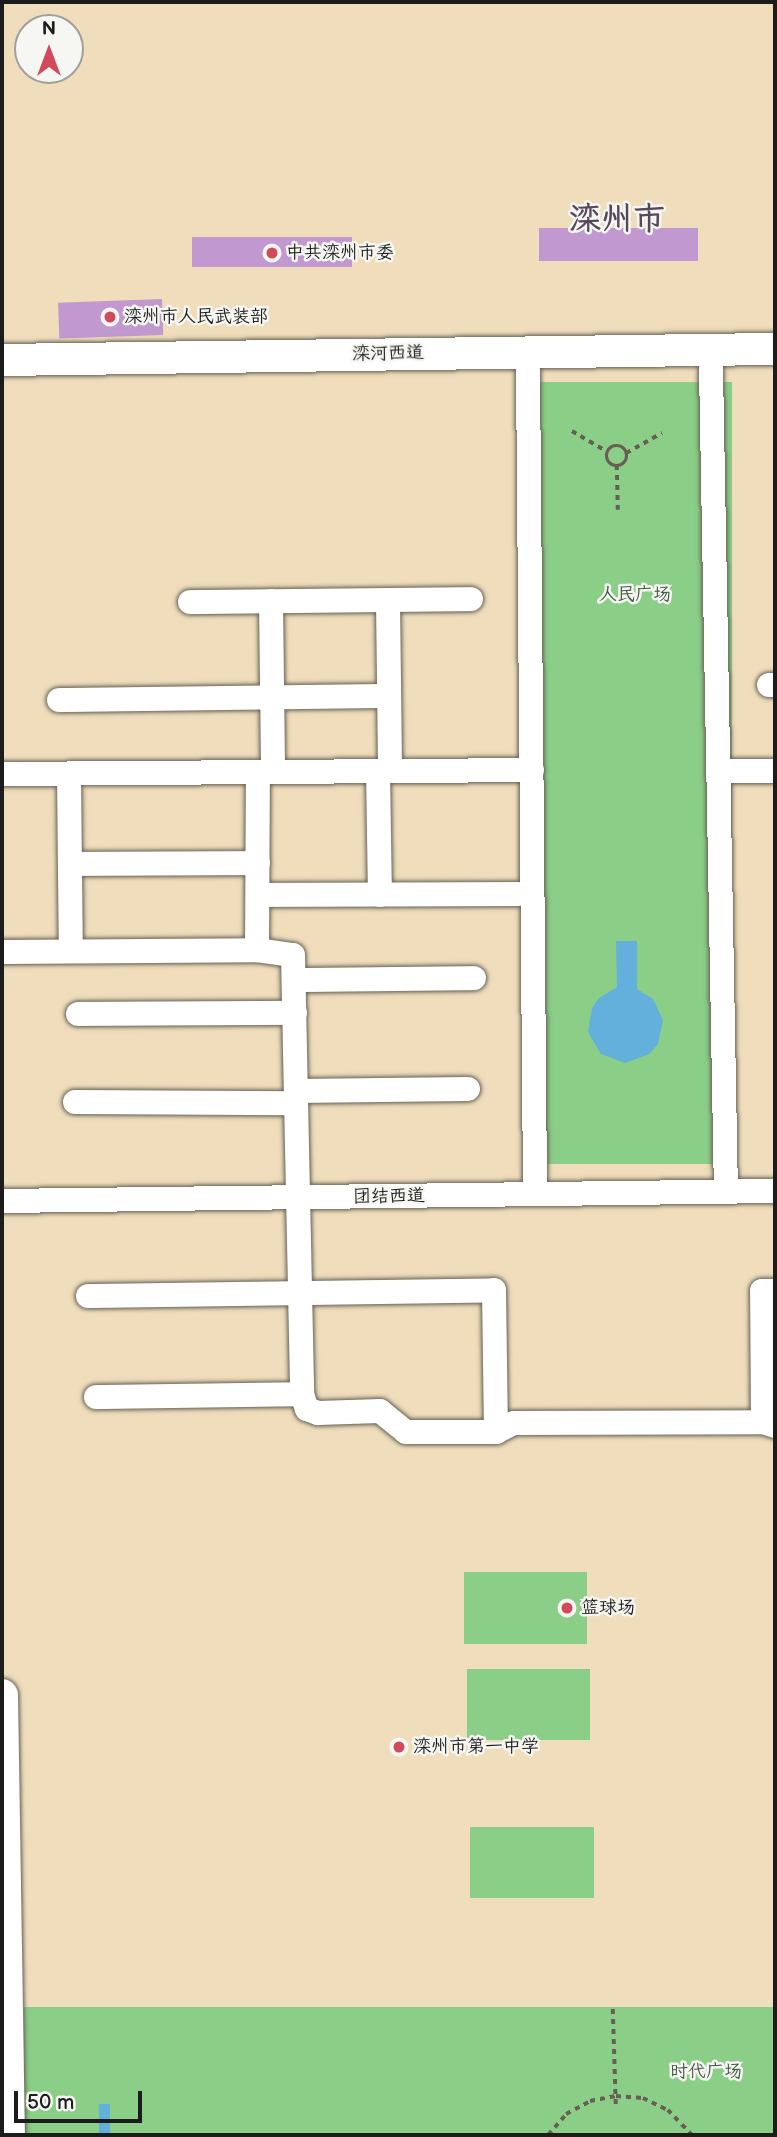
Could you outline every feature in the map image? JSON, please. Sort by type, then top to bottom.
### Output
[{"type":"main road","name":"滦河西道","points":[[2,360],[775,349]]},
{"type":"main road","name":"滦河西道","points":[[2,377],[775,368]]},
{"type":"main road","points":[[2,1695],[9,2135]]},
{"type":"street","points":[[711,368],[726,1191]]},
{"type":"street","points":[[528,370],[536,1194]]},
{"type":"street","points":[[190,602],[471,599]]},
{"type":"street","points":[[380,895],[389,695],[388,600]]},
{"type":"street","points":[[257,950],[258,863],[272,697],[271,601]]},
{"type":"street","points":[[59,699],[389,695]]},
{"type":"street","points":[[2,774],[532,770]]},
{"type":"street","points":[[718,771],[775,771]]},
{"type":"street","points":[[69,774],[71,951]]},
{"type":"street","points":[[70,863],[258,863]]},
{"type":"street","points":[[258,895],[518,894]]},
{"type":"street","points":[[2,952],[257,950],[293,955],[302,1394],[307,1409],[318,1413],[380,1411],[405,1432],[496,1432],[514,1423],[769,1424],[762,1291],[775,1291]]},
{"type":"street","points":[[294,980],[474,978]]},
{"type":"street","points":[[78,1014],[295,1013]]},
{"type":"street","points":[[75,1102],[295,1097],[468,1089]]},
{"type":"street","name":"团结西道","points":[[2,1201],[775,1191]]},
{"type":"street","points":[[88,1296],[495,1290],[496,1432]]},
{"type":"street","points":[[96,1396],[302,1394]]},
{"type":"path","points":[[572,431],[608,452]]},
{"type":"path","points":[[626,453],[663,433]]},
{"type":"path","points":[[608,452],[619,446],[626,453]]},
{"type":"path","points":[[608,452],[609,461],[617,465]]},
{"type":"path","points":[[617,465],[625,461],[626,453]]},
{"type":"path","points":[[617,465],[618,510]]},
{"type":"path","points":[[613,2009],[616,2106]]},
{"type":"path","points":[[548,2135],[566,2114],[590,2101],[616,2096],[643,2098],[668,2109],[692,2135]]},
{"type":"green space","name":"人民广场","points":[[535,382],[732,382],[732,1164],[535,1164]]},
{"type":"green space","points":[[464,1572],[587,1572],[587,1644],[464,1644]]},
{"type":"green space","points":[[467,1669],[590,1669],[590,1740],[467,1740]]},
{"type":"green space","points":[[470,1827],[594,1827],[594,1898],[470,1898]]},
{"type":"green space","name":"时代广场","points":[[24,2007],[775,2007],[775,2135],[24,2135]]},
{"type":"water","points":[[616,941],[637,941],[637,989],[653,999],[663,1020],[658,1044],[649,1054],[625,1063],[601,1054],[588,1032],[592,1008],[599,998],[617,987]]},
{"type":"water","points":[[99,2104],[110,2104],[110,2135],[99,2135]]},
{"type":"building","points":[[539,228],[698,228],[698,261],[539,261]]},
{"type":"building","name":"中共滦州市委","points":[[192,237],[352,237],[352,267],[192,267]]},
{"type":"building","name":"滦州市人民武装部","points":[[162,299],[163,335],[59,339],[58,303]]},
{"type":"place","name":"中共滦州市委","points":[[272,253]]},
{"type":"place","name":"滦州市人民武装部","points":[[110,317]]},
{"type":"place","name":"篮球场","points":[[567,1608]]},
{"type":"place","name":"滦州市第一中学","points":[[399,1747]]},
{"type":"district","name":"滦州市","points":[[617,220]]}]
